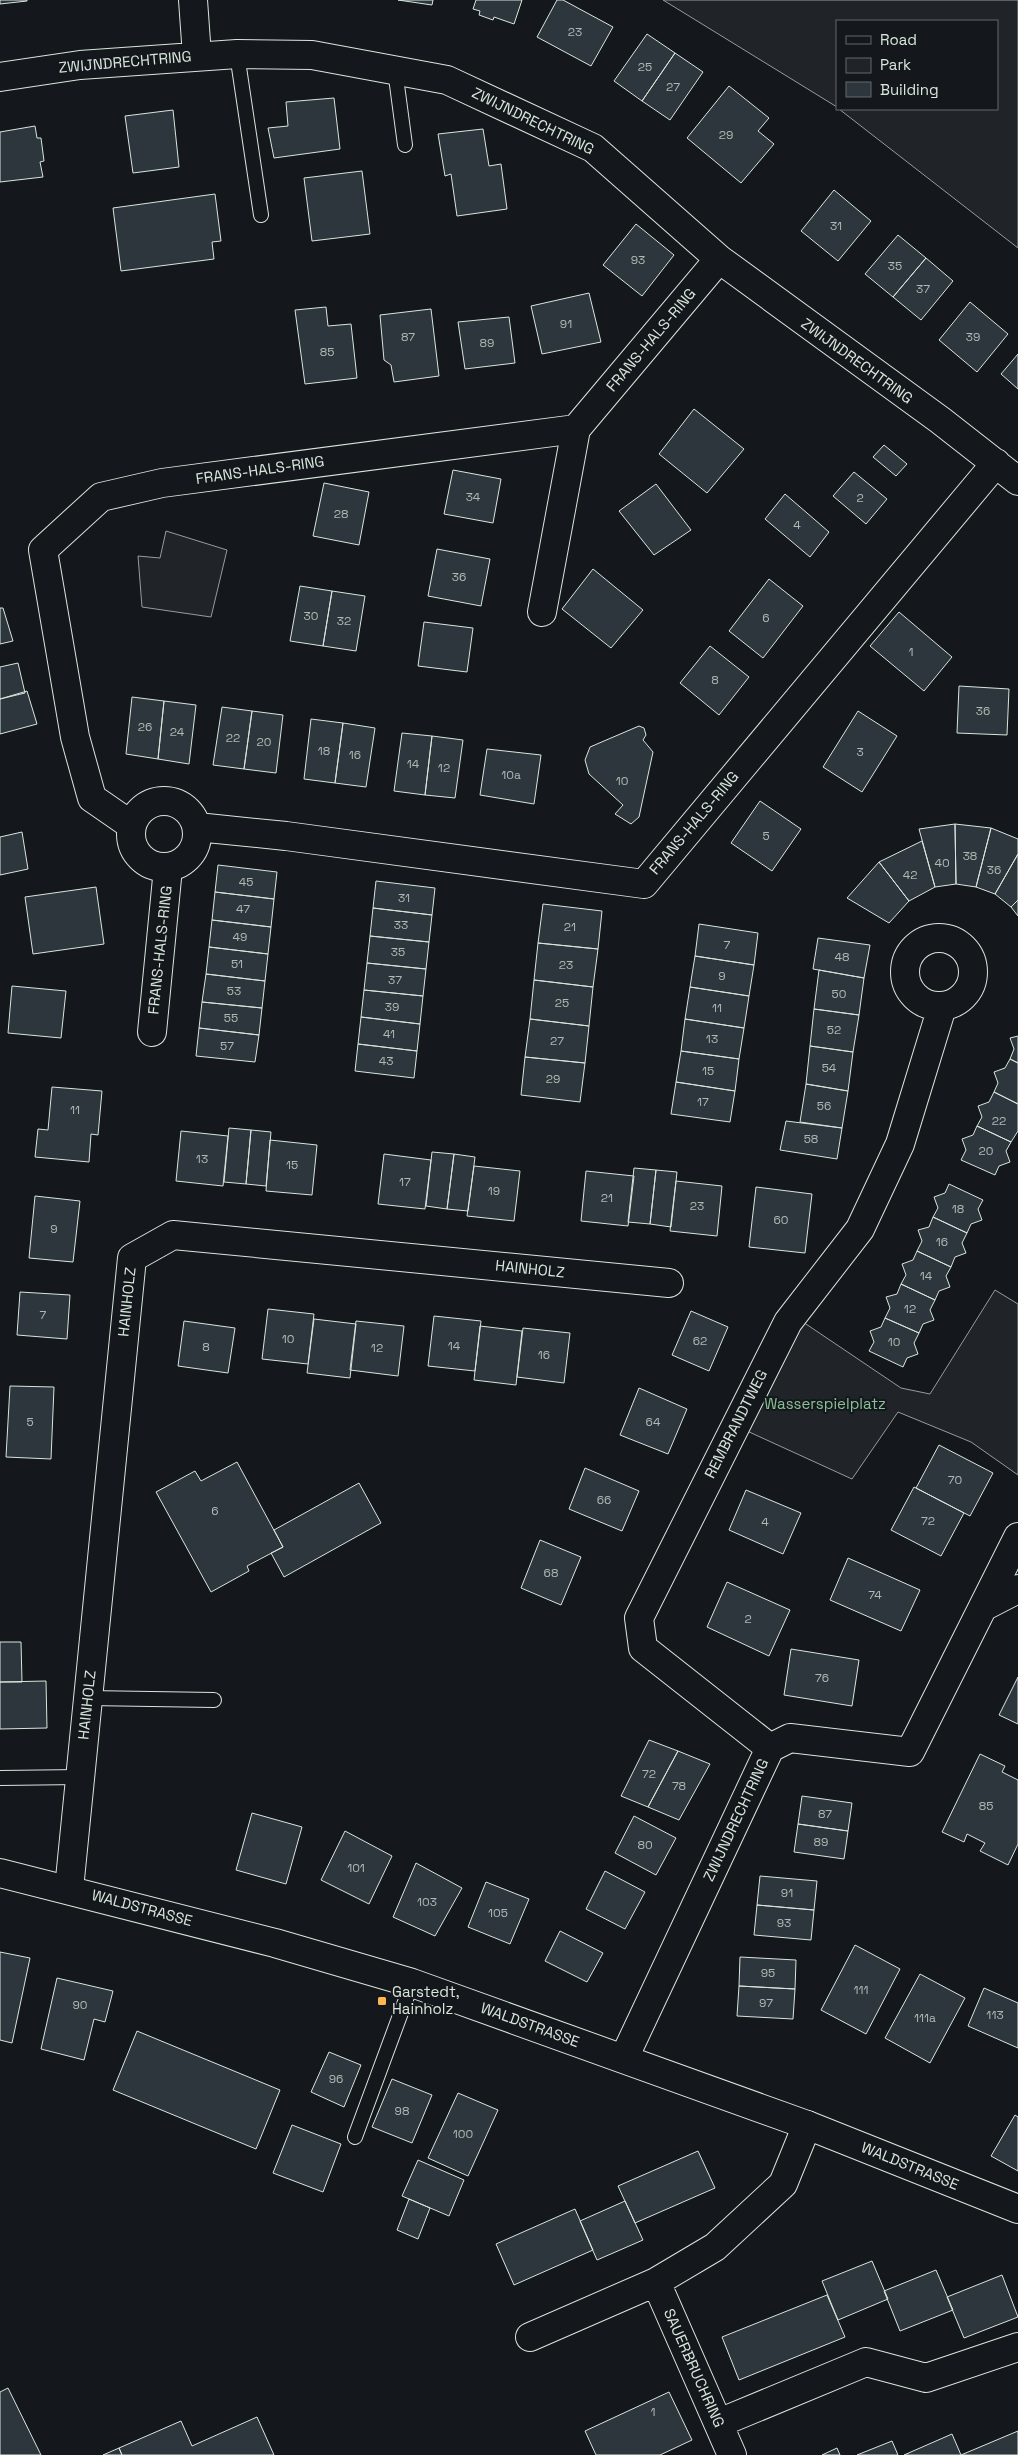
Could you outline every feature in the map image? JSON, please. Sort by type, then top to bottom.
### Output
[{"type":"street","points":[[193,0],[197,56]]},
{"type":"street","name":"ZWIJNDRECHTRING","points":[[0,77],[80,65],[237,54],[312,55],[447,80],[593,148],[719,259],[996,463],[1018,482]]},
{"type":"street","name":"FRANS-HALS-RING","points":[[719,259],[576,429],[162,483],[100,498],[43,550],[75,737],[92,798],[131,825],[132,847],[138,856],[146,863],[168,868],[188,858],[196,844],[196,827],[286,836],[644,884],[996,463]]},
{"type":"street","points":[[542,612],[576,429]]},
{"type":"street","points":[[131,825],[136,815],[144,807],[154,802],[165,801],[176,803],[185,808],[192,817],[196,827]]},
{"type":"street","name":"FRANS-HALS-RING","points":[[152,1032],[168,868]]},
{"type":"street","name":"REMBRANDTWEG","points":[[770,1748],[643,1648],[640,1618],[788,1322],[860,1229],[900,1144],[942,1007]]},
{"type":"street","name":"HAINHOLZ","points":[[69,1889],[132,1258],[172,1235],[669,1283]]},
{"type":"street","name":"ZWIJNDRECHTRING","points":[[624,2058],[770,1748],[790,1738],[910,1752],[1018,1537]]},
{"type":"street","points":[[984,1607],[1018,1589]]},
{"type":"street","name":"WALDSTRASSE","points":[[0,1873],[69,1889],[275,1943],[412,1982],[807,2125],[1018,2209]]},
{"type":"street","points":[[530,2337],[656,2282],[715,2247],[783,2184],[807,2125]]},
{"type":"street","name":"SAUERBRUCHRING","points":[[656,2282],[732,2455]]},
{"type":"street","points":[[719,2423],[866,2362],[926,2378],[1018,2347]]},
{"type":"lane","points":[[237,54],[261,215]]},
{"type":"lane","points":[[395,70],[405,145]]},
{"type":"lane","points":[[88,1698],[214,1700]]},
{"type":"lane","points":[[0,1778],[80,1777]]},
{"type":"lane","points":[[355,2137],[412,1982]]},
{"type":"green space","points":[[663,0],[1018,0],[1018,248],[840,110],[998,110],[998,20],[836,20],[836,106]]},
{"type":"green space","points":[[166,531],[227,550],[211,617],[142,607],[138,556],[160,558]]},
{"type":"green space","name":"Wasserspielplatz","points":[[995,1290],[1018,1304],[1018,1475],[971,1442],[898,1412],[852,1479],[747,1431],[803,1322],[901,1388],[930,1394]]},
{"type":"building","points":[[0,0],[27,0],[27,1],[0,4]]},
{"type":"building","points":[[398,0],[433,0],[432,5]]},
{"type":"building","points":[[476,0],[522,0],[514,24],[494,17],[493,20],[479,15],[480,11],[473,9]]},
{"type":"building","points":[[557,0],[563,0],[613,27],[591,66],[537,37]]},
{"type":"building","points":[[647,34],[675,53],[642,101],[614,81]]},
{"type":"building","points":[[675,53],[703,72],[670,120],[642,101]]},
{"type":"building","points":[[729,86],[769,118],[758,131],[774,144],[741,183],[687,138]]},
{"type":"building","points":[[334,98],[340,149],[274,158],[268,128],[288,126],[286,102]]},
{"type":"building","points":[[173,110],[179,167],[133,173],[125,116]]},
{"type":"building","points":[[35,126],[37,138],[41,138],[44,161],[40,162],[43,177],[0,182],[0,132]]},
{"type":"building","points":[[483,129],[489,166],[501,164],[507,209],[457,216],[451,174],[445,176],[438,134]]},
{"type":"building","points":[[362,171],[370,234],[312,241],[304,178]]},
{"type":"building","points":[[834,190],[871,221],[838,261],[801,231]]},
{"type":"building","points":[[215,194],[221,241],[212,242],[214,259],[121,271],[113,208]]},
{"type":"building","points":[[636,224],[674,255],[642,296],[603,265]]},
{"type":"building","points":[[898,235],[926,258],[893,297],[865,274]]},
{"type":"building","points":[[926,258],[953,281],[921,320],[893,297]]},
{"type":"building","points":[[589,293],[601,342],[542,354],[531,306]]},
{"type":"building","points":[[970,302],[1008,334],[977,372],[939,340]]},
{"type":"building","points":[[326,307],[328,326],[351,324],[357,378],[305,384],[295,310]]},
{"type":"building","points":[[431,309],[439,376],[394,382],[391,365],[384,360],[380,315]]},
{"type":"building","points":[[509,317],[515,363],[465,369],[458,322]]},
{"type":"building","points":[[1018,354],[1018,389],[1001,374]]},
{"type":"building","points":[[694,409],[744,449],[707,493],[659,454]]},
{"type":"building","points":[[884,445],[907,464],[896,476],[873,457]]},
{"type":"building","points":[[453,470],[501,479],[493,523],[444,514]]},
{"type":"building","points":[[854,472],[887,499],[866,524],[833,496]]},
{"type":"building","points":[[324,483],[369,492],[359,545],[313,536]]},
{"type":"building","points":[[656,484],[691,530],[654,555],[619,511]]},
{"type":"building","points":[[785,494],[829,532],[810,557],[765,519]]},
{"type":"building","points":[[437,549],[490,559],[481,606],[428,596]]},
{"type":"building","points":[[593,569],[643,610],[611,648],[562,609]]},
{"type":"building","points":[[769,579],[803,606],[763,658],[729,631]]},
{"type":"building","points":[[300,586],[332,591],[323,646],[290,641]]},
{"type":"building","points":[[332,591],[365,596],[356,651],[323,646]]},
{"type":"building","points":[[0,608],[3,608],[13,641],[0,644]]},
{"type":"building","points":[[899,612],[952,657],[924,691],[870,646]]},
{"type":"building","points":[[424,622],[473,628],[467,672],[418,666]]},
{"type":"building","points":[[710,646],[749,677],[719,715],[680,683]]},
{"type":"building","points":[[18,663],[25,693],[0,699],[0,667]]},
{"type":"building","points":[[959,686],[1009,689],[1007,735],[957,733]]},
{"type":"building","points":[[27,691],[37,724],[0,734],[0,699]]},
{"type":"building","points":[[132,697],[164,701],[158,759],[126,754]]},
{"type":"building","points":[[164,701],[196,705],[189,764],[158,759]]},
{"type":"building","points":[[222,707],[252,711],[244,769],[213,765]]},
{"type":"building","points":[[252,711],[283,715],[276,773],[244,769]]},
{"type":"building","points":[[858,711],[897,736],[862,792],[823,767]]},
{"type":"building","points":[[311,719],[343,723],[335,783],[304,779]]},
{"type":"building","points":[[343,723],[375,728],[366,787],[335,783]]},
{"type":"building","points":[[639,726],[644,728],[646,735],[643,740],[653,752],[639,817],[631,824],[615,814],[623,805],[589,774],[585,760],[590,747]]},
{"type":"building","points":[[402,733],[432,736],[425,795],[394,791]]},
{"type":"building","points":[[432,736],[463,740],[455,798],[425,795]]},
{"type":"building","points":[[487,749],[541,755],[534,804],[480,795]]},
{"type":"building","points":[[760,801],[801,829],[772,871],[731,843]]},
{"type":"building","points":[[955,824],[956,884],[935,887],[919,829]]},
{"type":"building","points":[[955,824],[991,828],[976,887],[956,884]]},
{"type":"building","points":[[991,828],[1018,839],[1018,854],[995,894],[976,887]]},
{"type":"building","points":[[22,832],[28,869],[0,875],[0,837]]},
{"type":"building","points":[[922,841],[935,887],[909,901],[879,862]]},
{"type":"building","points":[[1018,854],[1018,900],[1011,907],[995,894]]},
{"type":"building","points":[[879,862],[909,901],[889,923],[847,898]]},
{"type":"building","points":[[218,865],[277,872],[274,899],[215,892]]},
{"type":"building","points":[[376,881],[435,888],[432,915],[373,908]]},
{"type":"building","points":[[96,887],[104,944],[33,954],[25,897]]},
{"type":"building","points":[[215,892],[274,899],[271,927],[212,920]]},
{"type":"building","points":[[1018,900],[1018,916],[1011,907]]},
{"type":"building","points":[[543,904],[602,911],[598,949],[538,943]]},
{"type":"building","points":[[373,908],[432,915],[429,942],[370,936]]},
{"type":"building","points":[[212,920],[271,927],[268,954],[209,947]]},
{"type":"building","points":[[699,924],[758,933],[754,965],[695,956]]},
{"type":"building","points":[[370,936],[429,942],[426,969],[367,963]]},
{"type":"building","points":[[818,938],[870,945],[864,978],[813,969]]},
{"type":"building","points":[[538,943],[598,949],[593,987],[534,980]]},
{"type":"building","points":[[209,947],[268,954],[265,981],[206,974]]},
{"type":"building","points":[[695,956],[754,965],[749,996],[690,987]]},
{"type":"building","points":[[367,963],[426,969],[423,996],[364,990]]},
{"type":"building","points":[[819,970],[864,978],[859,1015],[814,1009]]},
{"type":"building","points":[[206,974],[265,981],[262,1008],[202,1002]]},
{"type":"building","points":[[534,980],[593,987],[589,1026],[530,1019]]},
{"type":"building","points":[[12,986],[66,991],[61,1038],[8,1033]]},
{"type":"building","points":[[690,987],[749,996],[744,1028],[685,1019]]},
{"type":"building","points":[[364,990],[423,996],[420,1024],[361,1017]]},
{"type":"building","points":[[202,1002],[262,1008],[259,1035],[199,1028]]},
{"type":"building","points":[[814,1009],[859,1015],[853,1052],[810,1046]]},
{"type":"building","points":[[361,1017],[420,1024],[417,1051],[358,1044]]},
{"type":"building","points":[[530,1019],[589,1026],[585,1063],[525,1057]]},
{"type":"building","points":[[685,1019],[744,1028],[739,1059],[681,1051]]},
{"type":"building","points":[[199,1028],[259,1035],[255,1062],[196,1056]]},
{"type":"building","points":[[1018,1036],[1018,1063],[1010,1059],[1014,1049],[1010,1038]]},
{"type":"building","points":[[358,1044],[417,1051],[414,1078],[355,1071]]},
{"type":"building","points":[[810,1046],[853,1052],[848,1091],[806,1084]]},
{"type":"building","points":[[681,1051],[739,1059],[735,1091],[676,1082]]},
{"type":"building","points":[[525,1057],[585,1063],[580,1102],[521,1095]]},
{"type":"building","points":[[1010,1059],[1018,1063],[1018,1104],[994,1092],[998,1083],[994,1072],[1005,1068]]},
{"type":"building","points":[[676,1082],[735,1091],[730,1122],[671,1114]]},
{"type":"building","points":[[806,1084],[848,1091],[842,1128],[800,1122]]},
{"type":"building","points":[[52,1087],[102,1091],[98,1135],[91,1134],[89,1162],[35,1157],[38,1129],[48,1130]]},
{"type":"building","points":[[994,1092],[1018,1104],[1018,1131],[1011,1142],[977,1126],[982,1117],[978,1106],[989,1102]]},
{"type":"building","points":[[786,1121],[842,1128],[837,1159],[780,1150]]},
{"type":"building","points":[[977,1126],[1011,1142],[1006,1151],[1010,1162],[999,1166],[995,1175],[961,1160],[966,1150],[962,1139],[973,1135]]},
{"type":"building","points":[[229,1128],[251,1130],[246,1184],[224,1182]]},
{"type":"building","points":[[251,1130],[271,1132],[266,1186],[246,1184]]},
{"type":"building","points":[[181,1131],[228,1136],[223,1186],[176,1181]]},
{"type":"building","points":[[270,1140],[317,1145],[312,1195],[266,1191]]},
{"type":"building","points":[[432,1152],[454,1154],[447,1209],[426,1206]]},
{"type":"building","points":[[384,1154],[431,1160],[425,1209],[378,1204]]},
{"type":"building","points":[[454,1154],[475,1157],[468,1211],[447,1209]]},
{"type":"building","points":[[474,1166],[520,1171],[514,1221],[467,1216]]},
{"type":"building","points":[[634,1168],[656,1170],[650,1224],[628,1222]]},
{"type":"building","points":[[656,1170],[677,1172],[671,1227],[650,1224]]},
{"type":"building","points":[[586,1171],[634,1176],[628,1226],[581,1221]]},
{"type":"building","points":[[676,1181],[722,1186],[717,1236],[670,1231]]},
{"type":"building","points":[[949,1184],[983,1200],[978,1209],[982,1220],[971,1224],[967,1233],[933,1217],[938,1208],[934,1197],[945,1193]]},
{"type":"building","points":[[756,1187],[812,1194],[805,1253],[749,1247]]},
{"type":"building","points":[[35,1196],[80,1201],[73,1262],[29,1258]]},
{"type":"building","points":[[933,1217],[967,1233],[962,1243],[966,1253],[955,1257],[951,1267],[917,1251],[922,1241],[918,1230],[929,1227]]},
{"type":"building","points":[[917,1251],[951,1267],[946,1276],[950,1287],[939,1291],[935,1300],[901,1284],[906,1275],[902,1264],[913,1260]]},
{"type":"building","points":[[901,1284],[935,1300],[930,1310],[934,1320],[923,1324],[919,1333],[885,1318],[890,1308],[886,1297],[897,1294]]},
{"type":"building","points":[[20,1292],[70,1295],[67,1339],[17,1335]]},
{"type":"building","points":[[268,1309],[314,1314],[308,1364],[262,1359]]},
{"type":"building","points":[[691,1311],[728,1327],[709,1371],[672,1355]]},
{"type":"building","points":[[434,1316],[481,1321],[475,1371],[428,1366]]},
{"type":"building","points":[[885,1318],[919,1333],[914,1343],[918,1354],[907,1358],[903,1367],[869,1351],[874,1342],[870,1331],[881,1327]]},
{"type":"building","points":[[314,1319],[356,1324],[350,1378],[307,1373]]},
{"type":"building","points":[[184,1321],[235,1328],[228,1373],[178,1366]]},
{"type":"building","points":[[356,1321],[404,1326],[398,1376],[350,1370]]},
{"type":"building","points":[[480,1326],[522,1331],[516,1385],[474,1380]]},
{"type":"building","points":[[523,1328],[570,1333],[564,1383],[517,1377]]},
{"type":"building","points":[[10,1386],[54,1387],[51,1459],[6,1457]]},
{"type":"building","points":[[639,1388],[687,1409],[668,1454],[620,1435]]},
{"type":"building","points":[[939,1445],[993,1473],[970,1516],[916,1488]]},
{"type":"building","points":[[237,1462],[283,1547],[247,1566],[249,1571],[211,1592],[156,1492],[195,1471],[201,1481]]},
{"type":"building","points":[[585,1468],[639,1491],[622,1531],[569,1509]]},
{"type":"building","points":[[359,1483],[381,1523],[284,1577],[271,1553],[283,1547],[274,1530]]},
{"type":"building","points":[[914,1487],[964,1513],[941,1556],[891,1530]]},
{"type":"building","points":[[746,1490],[801,1513],[783,1554],[729,1530]]},
{"type":"building","points":[[540,1540],[581,1557],[561,1605],[521,1588]]},
{"type":"building","points":[[848,1558],[920,1590],[901,1631],[830,1600]]},
{"type":"building","points":[[727,1582],[790,1610],[769,1656],[707,1627]]},
{"type":"building","points":[[0,1642],[21,1642],[22,1682],[0,1682]]},
{"type":"building","points":[[791,1649],[859,1660],[852,1706],[784,1695]]},
{"type":"building","points":[[1018,1677],[1018,1724],[999,1715]]},
{"type":"building","points":[[46,1681],[47,1728],[0,1729],[0,1682]]},
{"type":"building","points":[[649,1740],[678,1751],[648,1807],[621,1796]]},
{"type":"building","points":[[678,1751],[710,1764],[679,1820],[648,1807]]},
{"type":"building","points":[[980,1754],[1005,1766],[1002,1772],[1018,1780],[1018,1844],[1008,1865],[980,1851],[985,1843],[967,1834],[964,1842],[942,1832]]},
{"type":"building","points":[[802,1796],[852,1803],[848,1831],[798,1824]]},
{"type":"building","points":[[252,1813],[302,1827],[286,1884],[236,1870]]},
{"type":"building","points":[[634,1816],[676,1838],[656,1875],[615,1853]]},
{"type":"building","points":[[798,1824],[848,1831],[844,1859],[794,1852]]},
{"type":"building","points":[[345,1831],[392,1856],[369,1904],[321,1880]]},
{"type":"building","points":[[416,1863],[462,1888],[435,1936],[393,1917]]},
{"type":"building","points":[[605,1871],[645,1892],[625,1929],[586,1909]]},
{"type":"building","points":[[760,1876],[817,1881],[814,1910],[757,1905]]},
{"type":"building","points":[[486,1882],[529,1899],[510,1944],[468,1927]]},
{"type":"building","points":[[757,1905],[814,1910],[811,1940],[754,1935]]},
{"type":"building","points":[[560,1931],[603,1953],[587,1982],[545,1961]]},
{"type":"building","points":[[855,1945],[900,1969],[866,2034],[821,2010]]},
{"type":"building","points":[[0,1952],[30,1958],[12,2043],[0,2040]]},
{"type":"building","points":[[740,1957],[796,1960],[795,1989],[739,1986]]},
{"type":"building","points":[[920,1974],[965,1998],[930,2063],[885,2038]]},
{"type":"building","points":[[57,1978],[113,1991],[105,2022],[94,2019],[84,2060],[41,2049]]},
{"type":"building","points":[[739,1986],[795,1989],[793,2019],[737,2016]]},
{"type":"building","points":[[984,1988],[1018,2003],[1018,2048],[968,2026]]},
{"type":"building","points":[[137,2031],[280,2090],[256,2149],[113,2090]]},
{"type":"building","points":[[329,2052],[361,2065],[344,2107],[311,2092]]},
{"type":"building","points":[[392,2079],[432,2095],[412,2143],[372,2127]]},
{"type":"building","points":[[458,2093],[498,2110],[468,2176],[428,2158]]},
{"type":"building","points":[[1015,2115],[1018,2117],[1018,2171],[991,2156]]},
{"type":"building","points":[[292,2125],[341,2144],[323,2192],[273,2173]]},
{"type":"building","points":[[698,2151],[715,2188],[635,2223],[618,2186]]},
{"type":"building","points":[[418,2160],[464,2180],[449,2216],[402,2196]]},
{"type":"building","points":[[409,2199],[430,2208],[418,2239],[397,2230]]},
{"type":"building","points":[[625,2201],[643,2240],[597,2260],[580,2221]]},
{"type":"building","points":[[575,2209],[593,2250],[514,2285],[496,2244]]},
{"type":"building","points":[[872,2261],[888,2299],[838,2320],[822,2281]]},
{"type":"building","points":[[936,2270],[953,2310],[900,2331],[884,2291]]},
{"type":"building","points":[[1002,2275],[1018,2317],[964,2338],[947,2297]]},
{"type":"building","points":[[827,2295],[845,2337],[739,2380],[722,2337]]},
{"type":"building","points":[[8,2388],[41,2455],[0,2455],[0,2392]]},
{"type":"building","points":[[669,2392],[692,2440],[660,2455],[596,2455],[585,2431]]},
{"type":"building","points":[[257,2417],[274,2455],[122,2455],[119,2448],[181,2421],[192,2446]]},
{"type":"building","points":[[1018,2431],[1018,2455],[961,2455]]},
{"type":"building","points":[[952,2434],[961,2455],[904,2455]]},
{"type":"building","points":[[892,2441],[898,2455],[857,2455]]},
{"type":"building","points":[[119,2448],[122,2455],[103,2455]]},
{"type":"building","points":[[837,2448],[840,2455],[822,2455]]},
{"type":"place","name":"Garstedt, Hainholz","points":[[382,2001]]}]
